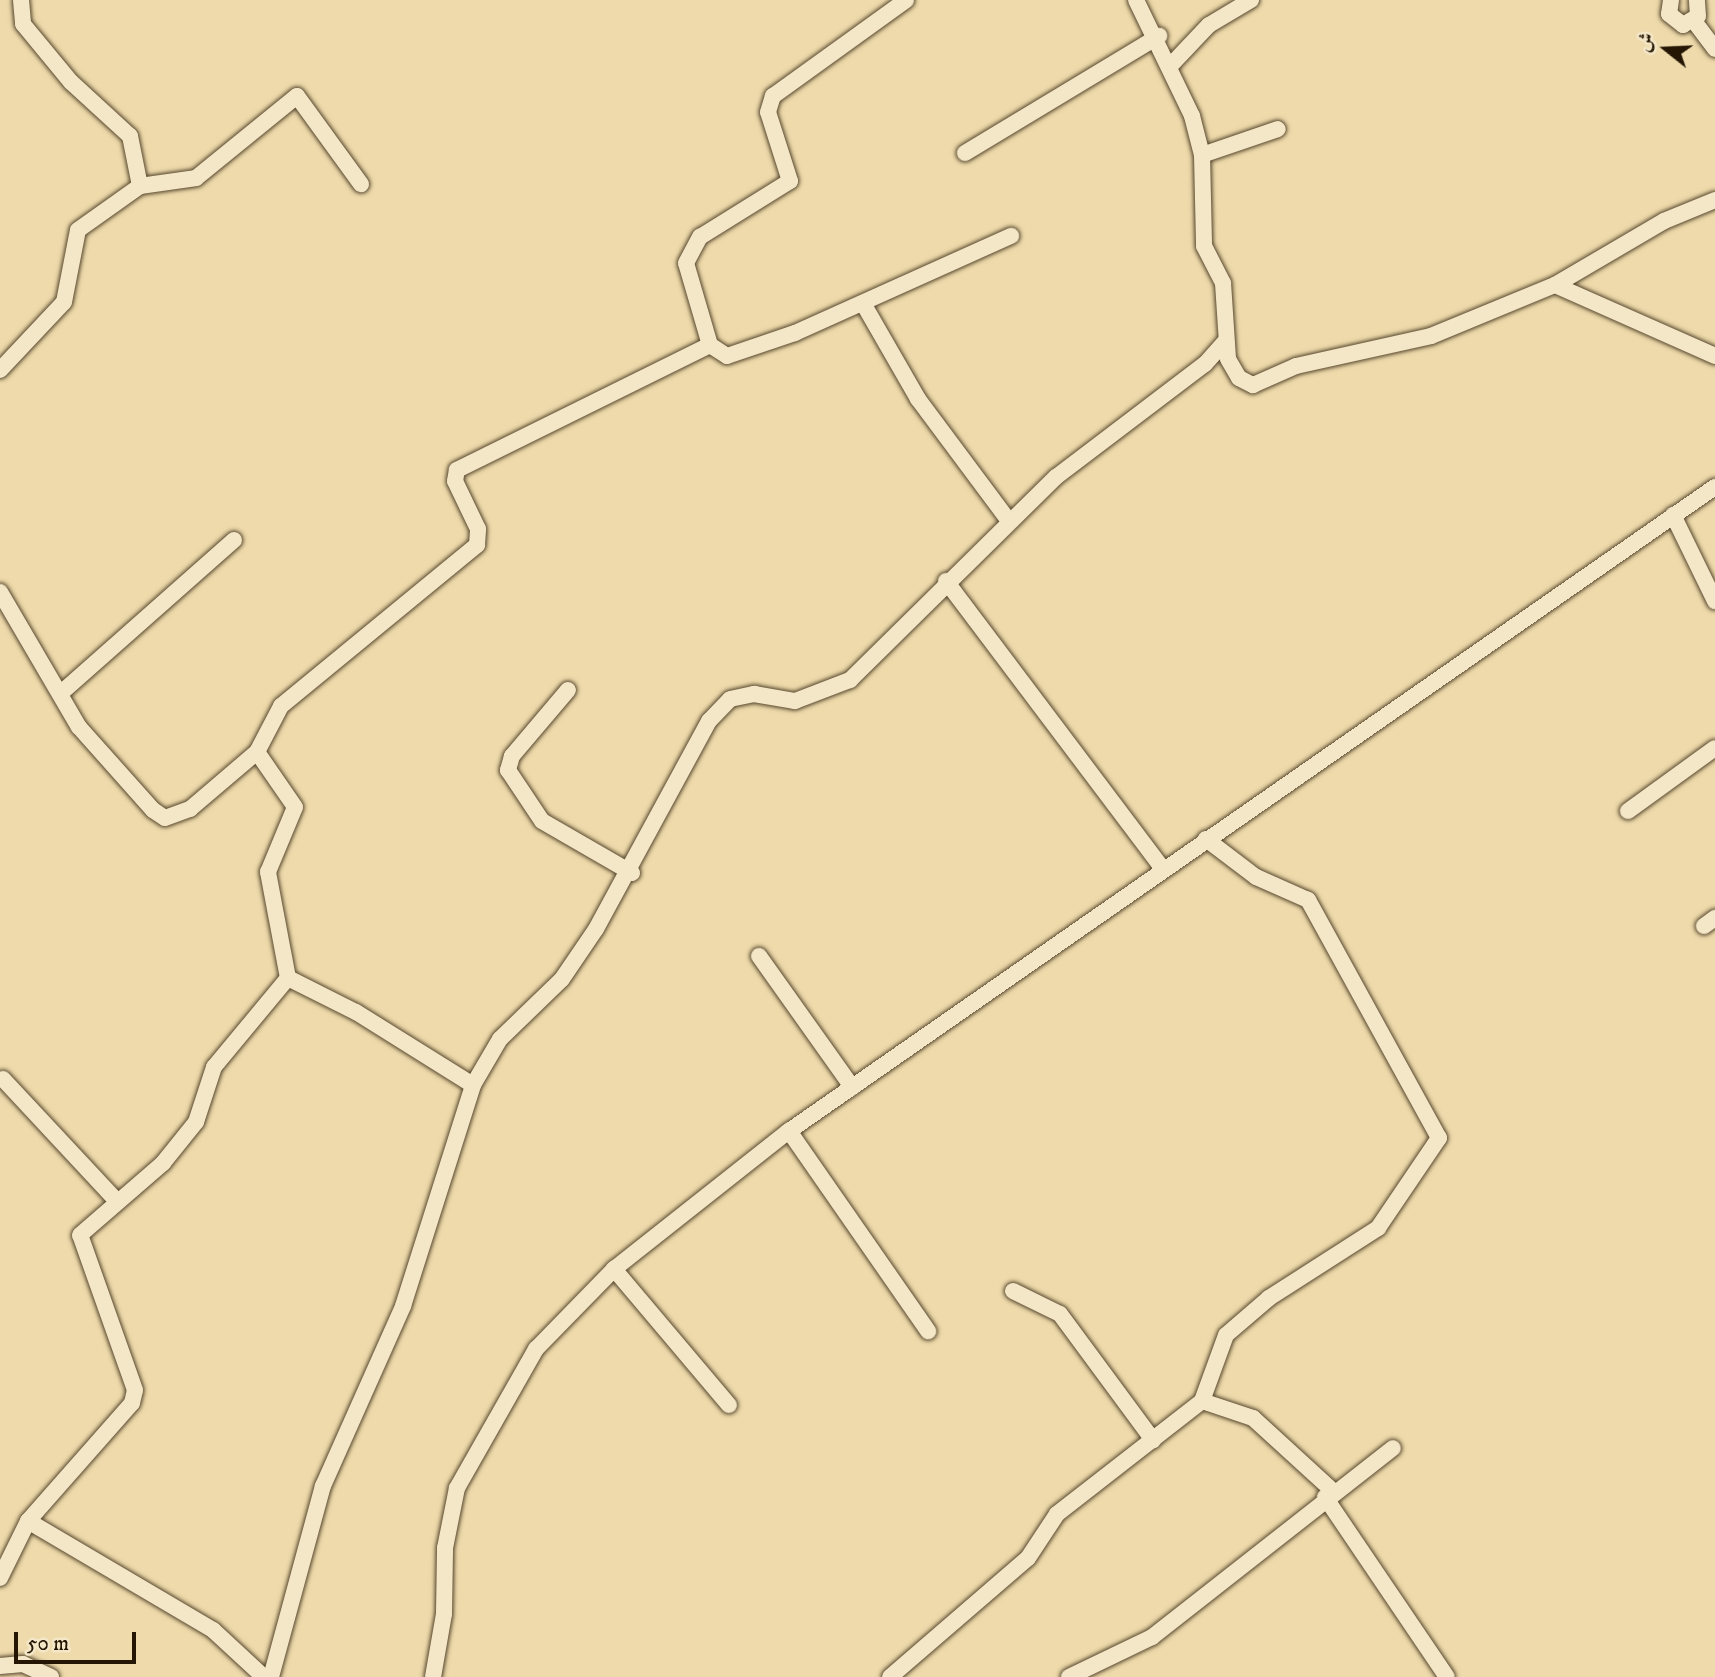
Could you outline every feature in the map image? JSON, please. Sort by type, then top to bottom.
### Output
[{"type":"street","points":[[21,0],[23,24],[71,82],[130,136],[140,186]]},
{"type":"street","points":[[906,0],[773,96],[768,111],[790,181],[700,237],[687,263],[710,345],[727,356],[864,305],[1011,236]]},
{"type":"street","points":[[1136,0],[1159,36],[1202,155],[1204,246],[1223,283],[1230,312],[1226,341],[1239,379],[1253,385],[1296,366],[1431,335],[1555,285],[1664,221],[1715,200]]},
{"type":"street","points":[[1171,65],[1209,25],[1251,0]]},
{"type":"street","points":[[1671,0],[1672,19],[1694,21]]},
{"type":"street","points":[[1697,0],[1694,21],[1715,50]]},
{"type":"street","points":[[965,153],[1159,36]]},
{"type":"street","points":[[0,370],[64,302],[78,230],[140,186],[196,178],[297,96],[361,184]]},
{"type":"street","points":[[1202,155],[1278,129]]},
{"type":"street","points":[[1555,285],[1715,356]]},
{"type":"street","points":[[864,305],[918,399],[1009,521]]},
{"type":"street","points":[[271,1677],[323,1486],[403,1306],[474,1086],[500,1039],[562,979],[632,873],[709,721],[730,699],[754,694],[795,701],[850,680],[946,581],[1009,521],[1226,341]]},
{"type":"street","points":[[0,592],[79,727],[165,817],[190,809],[257,752],[281,706],[477,545],[478,529],[455,481],[457,470],[710,345]]},
{"type":"street","points":[[433,1677],[444,1614],[444,1548],[457,1488],[536,1349],[614,1269],[789,1131],[1715,487]]},
{"type":"street","points":[[1673,514],[1715,601]]},
{"type":"street","points":[[61,693],[234,540]]},
{"type":"street","points":[[946,581],[1163,869]]},
{"type":"street","points":[[568,690],[512,756],[508,770],[542,821],[632,873]]},
{"type":"street","points":[[1628,811],[1715,748]]},
{"type":"street","points":[[257,752],[295,807],[268,872],[288,978]]},
{"type":"street","points":[[890,1677],[1028,1558],[1056,1514],[1202,1401],[1226,1335],[1269,1298],[1378,1228],[1439,1138],[1308,900],[1256,877],[1206,839]]},
{"type":"street","points":[[759,956],[852,1087]]},
{"type":"street","points":[[288,978],[356,1012],[474,1086]]},
{"type":"street","points":[[0,1577],[28,1521],[132,1403],[135,1390],[80,1248],[80,1236],[116,1200],[163,1163],[196,1122],[214,1067],[288,978]]},
{"type":"street","points":[[3,1079],[116,1200]]},
{"type":"street","points":[[789,1131],[928,1331]]},
{"type":"street","points":[[614,1269],[729,1405]]},
{"type":"street","points":[[1013,1291],[1060,1314],[1153,1440]]},
{"type":"street","points":[[1202,1401],[1253,1418],[1329,1494],[1447,1677]]},
{"type":"street","points":[[1069,1677],[1152,1637],[1329,1494],[1393,1448]]},
{"type":"street","points":[[28,1521],[213,1630],[264,1677]]},
{"type":"street","points":[[0,1666],[23,1664],[51,1677]]}]
